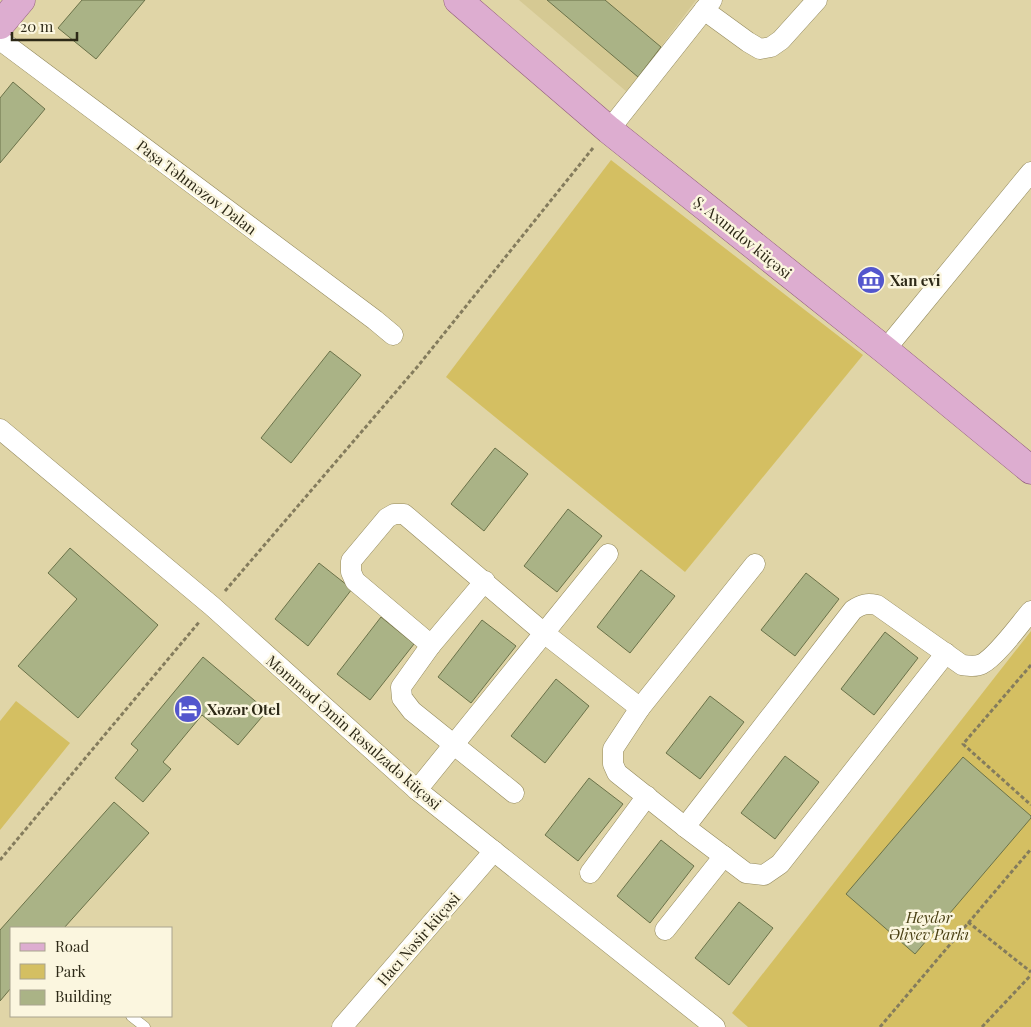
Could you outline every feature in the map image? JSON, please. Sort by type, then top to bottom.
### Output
[{"type":"main road","points":[[0,25],[21,0]]},
{"type":"main road","name":"Ş. Axundov küçəsi","points":[[458,0],[609,130],[885,350],[1031,470]]},
{"type":"street","points":[[609,130],[708,5],[748,42],[760,49],[771,47],[781,40],[817,0]]},
{"type":"street","name":"Paşa Təhməzov Dalan","points":[[0,40],[393,335]]},
{"type":"street","points":[[885,350],[1031,172]]},
{"type":"street","name":"Məmməd Əmin Rəsulzadə küçəsi","points":[[0,429],[212,606],[417,790],[715,1027]]},
{"type":"street","points":[[431,645],[355,581],[351,572],[351,561],[387,518],[394,514],[404,514],[544,633],[640,708]]},
{"type":"street","points":[[417,790],[608,554]]},
{"type":"street","points":[[755,564],[640,708],[613,749],[613,764],[617,773],[746,873],[764,875],[780,864],[946,653]]},
{"type":"street","points":[[485,581],[431,645],[401,687],[402,698],[412,710],[514,793]]},
{"type":"street","points":[[685,827],[853,610],[868,603],[877,605],[962,666],[982,664],[992,656],[1031,611]]},
{"type":"street","points":[[590,873],[647,796]]},
{"type":"street","name":"Hacı Nəsir küçəsi","points":[[342,1027],[494,851]]},
{"type":"street","points":[[665,930],[724,856]]},
{"type":"lane","points":[[132,1017],[145,1027]]},
{"type":"path","points":[[0,860],[212,606],[418,366],[609,130]]},
{"type":"path","points":[[1031,665],[963,744],[1031,805]]},
{"type":"path","points":[[880,1027],[1031,849]]},
{"type":"path","points":[[968,922],[1031,973],[982,1027]]},
{"type":"shaded area","points":[[519,0],[696,0],[627,92]]},
{"type":"green space","points":[[611,160],[863,355],[685,572],[446,377]]},
{"type":"green space","name":"Heydər Əliyev Parkı","points":[[1031,631],[1031,1027],[748,1027],[732,1013]]},
{"type":"green space","points":[[16,701],[70,743],[0,830],[0,721]]},
{"type":"building","points":[[82,0],[145,0],[96,59],[58,28]]},
{"type":"building","points":[[547,0],[605,0],[661,47],[638,77]]},
{"type":"building","points":[[13,82],[45,109],[0,163],[0,98]]},
{"type":"building","points":[[330,351],[361,375],[291,463],[261,438]]},
{"type":"building","points":[[495,448],[528,474],[484,531],[451,504]]},
{"type":"building","points":[[568,509],[602,536],[557,592],[524,566]]},
{"type":"building","points":[[70,548],[158,625],[78,718],[18,666],[77,599],[48,573]]},
{"type":"building","points":[[319,563],[352,589],[308,646],[275,619]]},
{"type":"building","points":[[641,570],[675,596],[630,653],[597,627]]},
{"type":"building","points":[[806,573],[839,599],[795,656],[761,630]]},
{"type":"building","points":[[381,617],[414,644],[370,700],[337,674]]},
{"type":"building","points":[[482,620],[516,646],[471,703],[438,677]]},
{"type":"building","points":[[885,632],[918,658],[874,715],[841,689]]},
{"type":"building","points":[[203,657],[267,711],[238,745],[202,715],[163,762],[171,769],[143,802],[115,778],[138,750],[131,744]]},
{"type":"building","points":[[556,679],[589,706],[545,763],[511,736]]},
{"type":"building","points":[[710,696],[744,722],[700,779],[666,753]]},
{"type":"building","points":[[785,756],[819,782],[775,839],[741,813]]},
{"type":"building","points":[[963,757],[1031,818],[915,954],[846,894]]},
{"type":"building","points":[[589,778],[623,804],[578,861],[545,835]]},
{"type":"building","points":[[114,802],[149,833],[65,927],[10,927],[10,989],[0,1001],[0,930]]},
{"type":"building","points":[[661,840],[694,866],[650,923],[617,896]]},
{"type":"building","points":[[739,902],[773,928],[729,985],[695,958]]},
{"type":"place","name":"Xan evi","points":[[871,280]]},
{"type":"place","name":"Xəzər Otel","points":[[188,709]]}]
